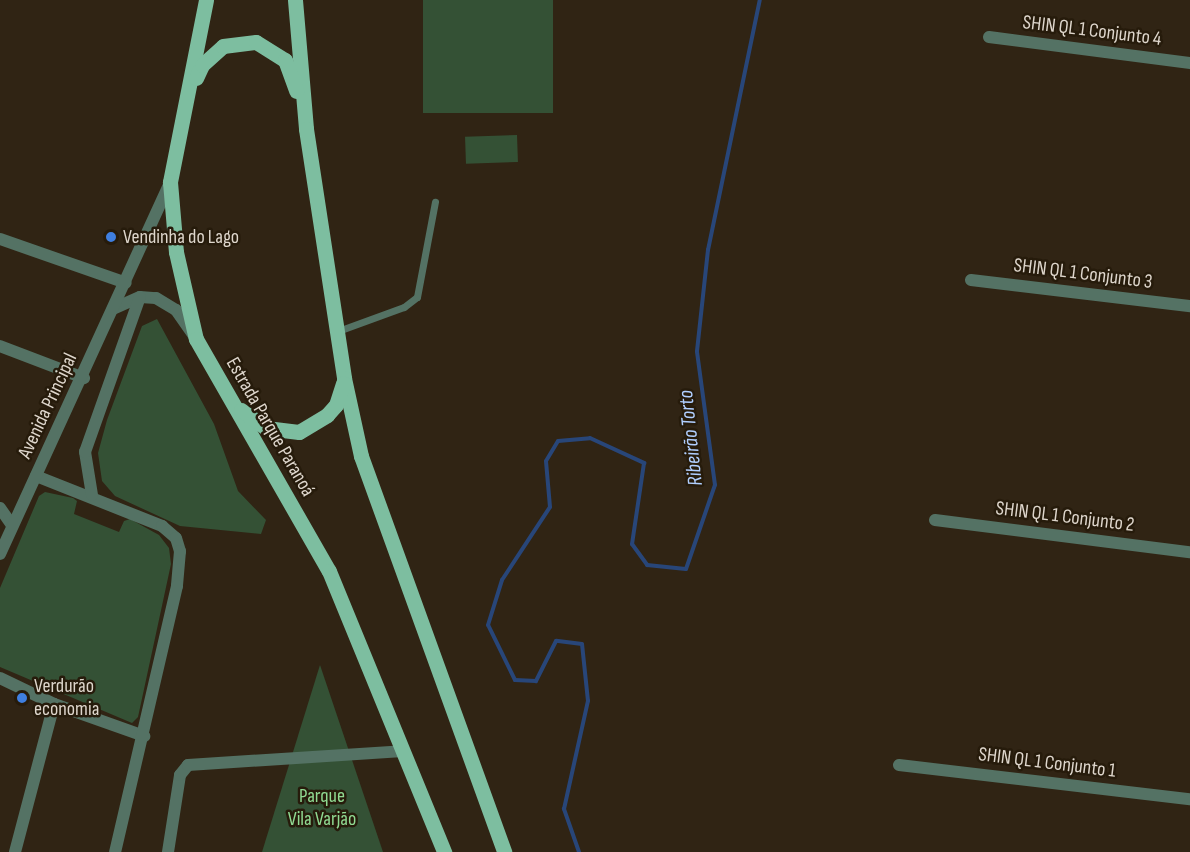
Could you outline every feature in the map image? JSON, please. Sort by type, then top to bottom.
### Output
[{"type":"main road","name":"Estrada Parque Paranoá","points":[[206,0],[170,182],[176,252],[196,339],[329,571],[444,852]]},
{"type":"main road","points":[[295,0],[306,129],[344,378],[361,456],[504,852]]},
{"type":"main road","points":[[186,98],[202,65],[223,46],[256,42],[285,60],[306,129]]},
{"type":"main road","points":[[232,402],[266,428],[299,432],[314,426],[336,405],[344,378]]},
{"type":"street","name":"SHIN QL 1 Conjunto 4","points":[[989,37],[1190,63]]},
{"type":"street","name":"Avenida Principal","points":[[0,554],[116,308],[170,182]]},
{"type":"street","points":[[0,239],[126,283]]},
{"type":"street","name":"SHIN QL 1 Conjunto 3","points":[[971,280],[1190,306]]},
{"type":"street","points":[[92,495],[85,452],[140,297]]},
{"type":"street","points":[[116,308],[140,297],[156,298],[176,310],[196,339]]},
{"type":"street","points":[[0,346],[84,378]]},
{"type":"street","points":[[36,476],[92,495],[162,526],[176,538],[180,551],[179,579],[115,852]]},
{"type":"street","points":[[0,508],[12,525]]},
{"type":"street","name":"SHIN QL 1 Conjunto 2","points":[[935,520],[1190,552]]},
{"type":"street","points":[[0,678],[54,704],[144,736]]},
{"type":"street","points":[[15,852],[54,704]]},
{"type":"street","points":[[168,852],[180,775],[188,765],[403,751]]},
{"type":"street","name":"SHIN QL 1 Conjunto 1","points":[[898,765],[1190,800]]},
{"type":"lane","points":[[338,331],[404,307],[417,297],[435,202]]},
{"type":"green space","points":[[423,0],[553,0],[553,113],[423,113]]},
{"type":"green space","points":[[517,135],[518,162],[466,164],[465,137]]},
{"type":"green space","points":[[157,319],[214,424],[238,491],[266,520],[261,534],[180,526],[115,496],[102,481],[98,453],[107,420],[142,326]]},
{"type":"green space","points":[[45,492],[73,498],[77,501],[74,514],[119,532],[124,521],[130,519],[159,535],[169,548],[171,564],[138,717],[132,723],[0,667],[0,588],[39,496]]},
{"type":"green space","name":"Parque Vila Varjão","points":[[320,665],[383,852],[262,852]]},
{"type":"waterway","name":"Ribeirão Torto","points":[[579,852],[564,809],[588,701],[582,644],[556,641],[536,681],[515,680],[488,625],[502,580],[550,507],[546,461],[558,441],[590,438],[644,463],[632,544],[647,565],[686,569],[715,485],[697,351],[708,250],[760,0]]},
{"type":"place","name":"Vendinha do Lago","points":[[111,237]]},
{"type":"place","name":"Verdurão economia","points":[[22,698]]}]
